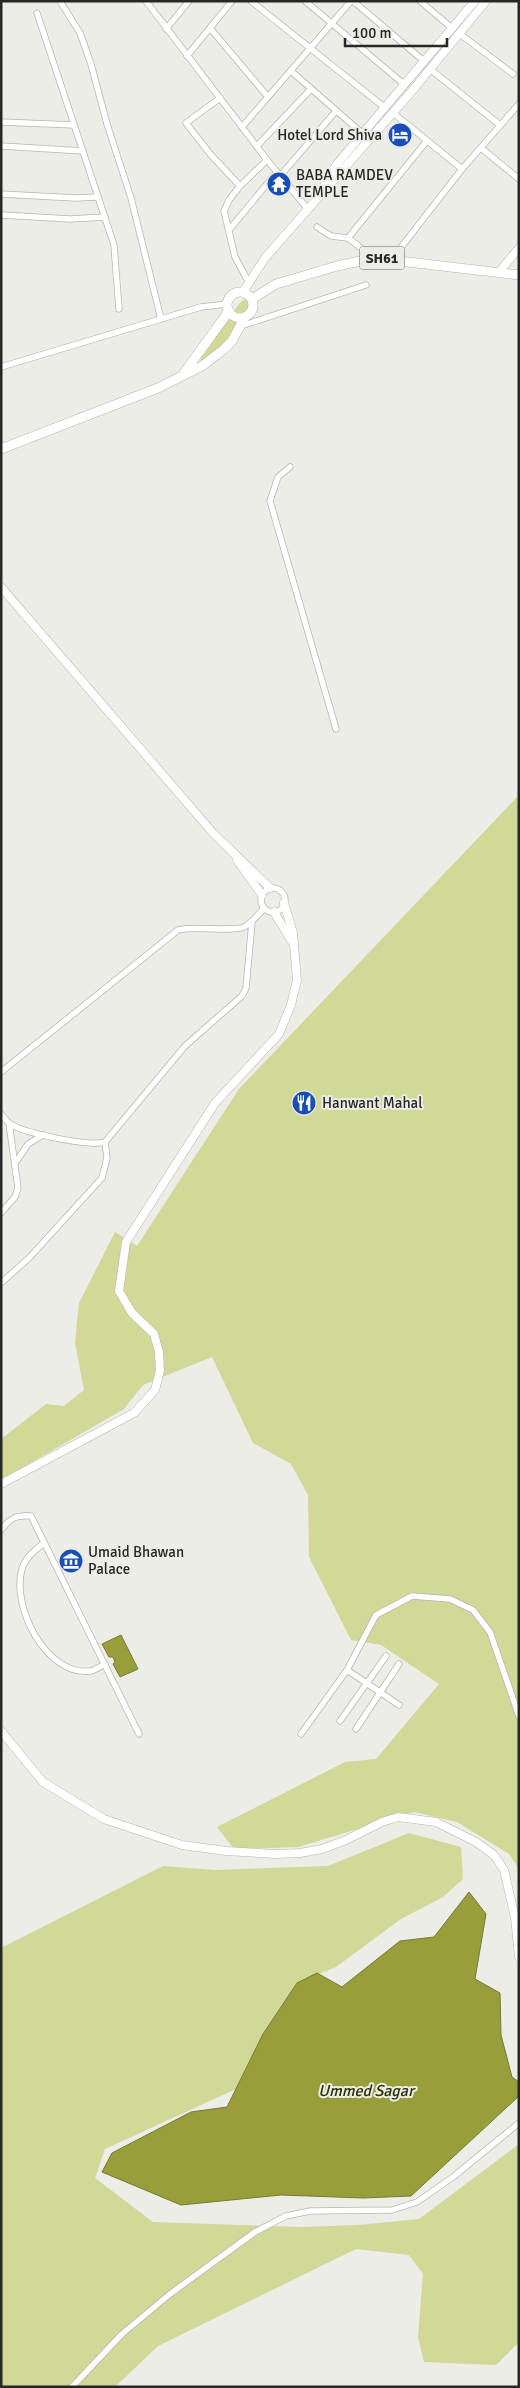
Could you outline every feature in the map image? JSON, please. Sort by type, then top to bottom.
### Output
[{"type":"main road","name":"SH61","points":[[252,299],[276,284],[337,266],[374,258],[519,275]]},
{"type":"main road","points":[[1,449],[158,388],[180,377],[202,366],[223,350],[252,310],[252,299],[243,292],[232,295],[228,308],[180,377]]},
{"type":"main road","points":[[228,308],[234,316],[243,321]]},
{"type":"street","points":[[60,1],[80,33],[91,64],[107,124],[131,198],[161,319]]},
{"type":"street","points":[[146,1],[267,160],[307,208]]},
{"type":"street","points":[[166,29],[189,1]]},
{"type":"street","points":[[187,56],[232,1]]},
{"type":"street","points":[[250,1],[384,107]]},
{"type":"street","points":[[305,1],[405,86]]},
{"type":"street","points":[[242,127],[352,1],[425,62]]},
{"type":"street","points":[[420,1],[453,28]]},
{"type":"street","points":[[320,193],[332,171],[475,1]]},
{"type":"street","points":[[243,292],[265,258],[430,69],[486,1]]},
{"type":"street","points":[[37,13],[114,245],[119,308]]},
{"type":"street","points":[[210,28],[268,96]]},
{"type":"street","points":[[460,34],[513,74]]},
{"type":"street","points":[[430,69],[500,125]]},
{"type":"street","points":[[290,71],[363,134]]},
{"type":"street","points":[[257,146],[311,88]]},
{"type":"street","points":[[220,98],[186,122],[211,155],[240,186]]},
{"type":"street","points":[[392,260],[462,169],[519,104]]},
{"type":"street","points":[[229,230],[336,111]]},
{"type":"street","points":[[392,112],[426,142],[462,169]]},
{"type":"street","points":[[1,122],[74,125]]},
{"type":"street","points":[[348,238],[426,142]]},
{"type":"street","points":[[1,146],[83,152]]},
{"type":"street","points":[[481,148],[519,179]]},
{"type":"street","points":[[248,283],[236,257],[224,211],[229,200],[240,186],[267,160]]},
{"type":"street","points":[[1,194],[75,198],[98,197]]},
{"type":"street","points":[[1,215],[70,219],[105,217]]},
{"type":"street","points":[[317,227],[331,236],[348,238],[374,258]]},
{"type":"street","points":[[499,272],[519,248]]},
{"type":"street","points":[[243,321],[366,285]]},
{"type":"street","points":[[1,367],[201,307],[228,308]]},
{"type":"street","points":[[290,467],[278,477],[270,501],[336,729]]},
{"type":"street","points":[[1,588],[235,856],[262,895]]},
{"type":"street","points":[[1,1484],[134,1413],[155,1390],[160,1371],[159,1352],[154,1334],[132,1313],[119,1291],[126,1242],[215,1103],[279,1034],[297,980],[295,947],[284,903],[285,897],[281,891],[270,888],[235,856]]},
{"type":"street","points":[[270,888],[262,895],[261,901],[264,908],[274,912],[295,947]]},
{"type":"street","points":[[274,912],[279,910],[284,903]]},
{"type":"street","points":[[1,1072],[178,930],[191,927],[243,928],[252,922],[264,908]]},
{"type":"street","points":[[1,1114],[9,1123],[43,1135],[91,1144],[105,1142],[185,1046],[242,996],[246,988],[252,922]]},
{"type":"street","points":[[1,1213],[15,1197],[18,1188],[9,1123]]},
{"type":"street","points":[[15,1163],[28,1144],[43,1135]]},
{"type":"street","points":[[1,1283],[29,1258],[102,1178],[107,1158],[105,1142]]},
{"type":"street","points":[[1,1530],[8,1520],[17,1515],[31,1516],[139,1734]]},
{"type":"street","points":[[44,1543],[33,1551],[22,1568],[20,1590],[23,1611],[44,1650],[58,1662],[74,1668],[91,1671],[104,1664]]},
{"type":"street","points":[[301,1734],[347,1670],[376,1615],[412,1596],[450,1599],[473,1610],[490,1632],[519,1716]]},
{"type":"street","points":[[340,1721],[386,1656]]},
{"type":"street","points":[[356,1729],[399,1664]]},
{"type":"street","points":[[347,1670],[399,1704]]},
{"type":"street","points":[[1,1731],[43,1782],[104,1819],[182,1845],[226,1851],[300,1853],[322,1849],[346,1840],[382,1822],[398,1817],[436,1822],[476,1842],[494,1855],[504,1870],[515,1917],[519,1957]]},
{"type":"street","points":[[72,2387],[129,2328],[170,2294],[255,2232],[286,2216],[310,2211],[392,2210],[417,2202],[453,2177],[519,2124]]},
{"type":"shaded area","points":[[251,298],[250,307],[220,351],[201,366],[201,358],[239,304],[245,299]]},
{"type":"shaded area","points":[[519,795],[519,1869],[509,1854],[457,1822],[414,1812],[298,1847],[234,1849],[217,1827],[345,1762],[376,1759],[439,1684],[381,1645],[351,1640],[309,1557],[308,1495],[291,1464],[253,1443],[212,1357],[143,1385],[124,1409],[1,1480],[1,1439],[46,1404],[64,1406],[84,1390],[75,1343],[79,1303],[115,1232],[137,1246],[239,1089]]},
{"type":"shaded area","points":[[409,1833],[461,1847],[463,1879],[443,1897],[401,1919],[336,1967],[299,1982],[266,2029],[236,2089],[105,2149],[95,2178],[153,2222],[302,2227],[358,2225],[419,2219],[519,2144],[518,2343],[496,2365],[424,2362],[418,2337],[423,2274],[409,2255],[356,2249],[158,2346],[115,2387],[1,2387],[1,1948],[163,1866],[215,1870],[328,1866]]},
{"type":"water","points":[[121,1635],[138,1669],[120,1677],[113,1664],[115,1662],[113,1657],[109,1657],[102,1644]]},
{"type":"water","name":"Ummed Sagar","points":[[469,1892],[486,1914],[475,1979],[500,1993],[501,2035],[512,2077],[519,2082],[519,2096],[411,2196],[363,2198],[281,2195],[181,2205],[102,2172],[112,2153],[191,2112],[227,2107],[263,2034],[297,1983],[317,1973],[342,1987],[400,1941],[434,1937]]},
{"type":"place","name":"Hotel Lord Shiva","points":[[400,135]]},
{"type":"place","name":"BABA RAMDEV TEMPLE","points":[[279,184]]},
{"type":"place","name":"Hanwant Mahal","points":[[304,1103]]},
{"type":"place","name":"Umaid Bhawan Palace","points":[[71,1561]]}]
